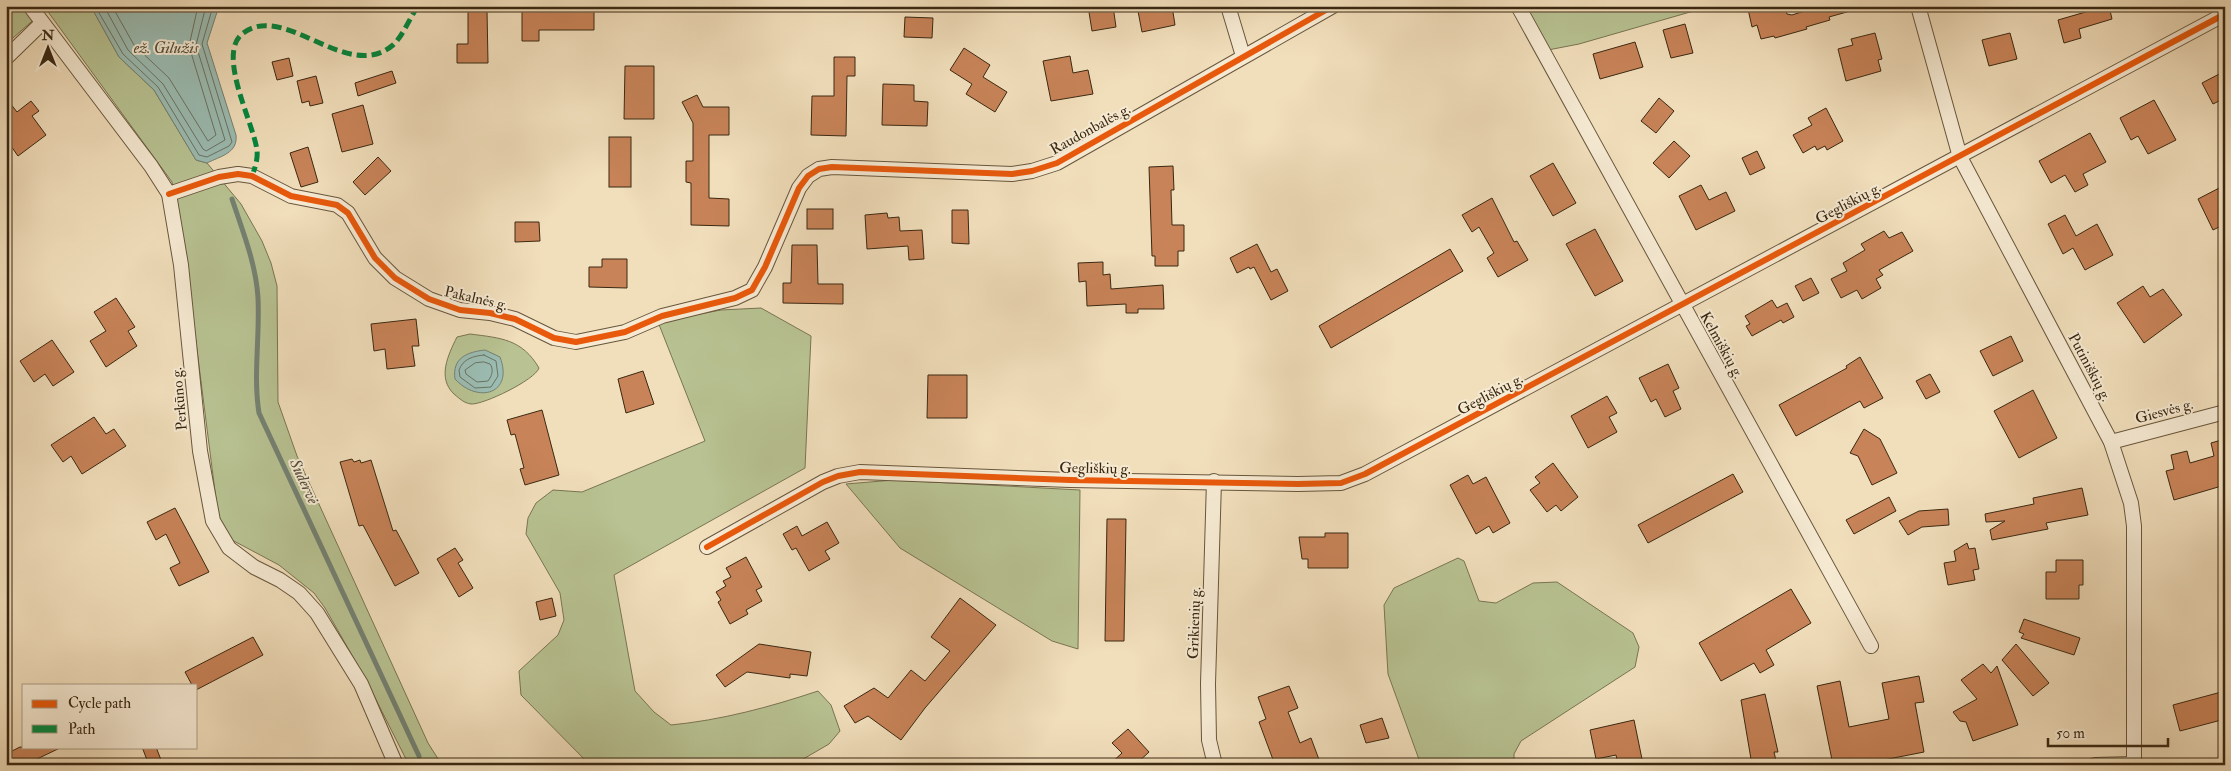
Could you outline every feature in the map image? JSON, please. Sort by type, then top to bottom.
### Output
[{"type":"street","name":"Perkūno g.","points":[[30,6],[151,166],[169,194],[181,265],[200,450],[213,521],[228,548],[254,567],[280,580],[299,593],[317,613],[361,684],[396,765]]},
{"type":"street","points":[[1228,6],[1243,56]]},
{"type":"street","name":"Raudonbalės g.","points":[[832,167],[1012,174],[1032,171],[1057,163],[1333,6]]},
{"type":"street","name":"Kelmiškių g.","points":[[1518,6],[1871,646]]},
{"type":"street","name":"Putiniškių g.","points":[[1918,6],[1960,157],[2111,442],[2131,503],[2134,526],[2134,764]]},
{"type":"street","name":"Gegliškių g.","points":[[707,547],[823,482],[838,476],[860,472],[1070,480],[1341,483],[1365,474],[1682,306],[2225,14]]},
{"type":"street","points":[[6,58],[42,23]]},
{"type":"street","name":"Pakalnės g.","points":[[169,194],[219,177],[238,174],[252,176],[291,196],[337,206],[348,213],[375,258],[395,278],[429,299],[460,310],[490,313],[515,319],[554,338],[576,342],[625,332],[662,316],[735,298],[752,290],[765,267],[799,188],[808,176],[819,169],[832,167]]},
{"type":"street","name":"Giesvės g.","points":[[2111,442],[2225,412]]},
{"type":"street","name":"Grikienių g.","points":[[1214,481],[1208,684],[1209,740],[1215,765]]},
{"type":"street","points":[[2095,765],[2134,764]]},
{"type":"green space","points":[[6,6],[88,6],[94,12],[119,57],[154,90],[196,160],[207,163],[241,204],[262,241],[271,263],[277,286],[278,402],[297,456],[428,743],[442,765],[409,765],[365,678],[325,608],[314,593],[279,565],[232,540],[218,515],[181,224],[172,182],[46,9],[6,44]]},
{"type":"green space","points":[[1525,6],[1711,6],[1579,44],[1548,50]]},
{"type":"green space","points":[[761,308],[811,336],[805,468],[614,575],[635,691],[654,712],[671,725],[709,720],[746,712],[818,691],[831,705],[840,731],[829,744],[793,765],[590,765],[521,695],[519,671],[558,635],[564,620],[560,593],[526,534],[528,518],[536,503],[553,490],[582,492],[705,441],[658,322],[721,310]]},
{"type":"green space","points":[[470,334],[510,342],[525,351],[539,368],[519,385],[497,396],[477,403],[464,402],[449,388],[445,374],[450,351],[457,337]]},
{"type":"green space","points":[[894,480],[1080,490],[1078,649],[1052,641],[900,548],[846,484]]},
{"type":"green space","points":[[1458,558],[1464,561],[1479,601],[1496,603],[1533,583],[1557,582],[1633,633],[1639,647],[1635,667],[1521,741],[1514,754],[1514,765],[1421,765],[1388,674],[1384,605],[1394,588]]},
{"type":"water","name":"ež. Gilužis","points":[[88,6],[219,6],[207,43],[236,135],[234,146],[228,153],[207,163],[196,160],[154,90],[119,57],[94,12]]},
{"type":"water","points":[[485,350],[500,357],[503,370],[502,380],[498,387],[483,393],[464,387],[455,379],[455,372],[458,361],[462,357],[472,352]]},
{"type":"building","points":[[522,6],[539,6],[539,9],[589,6],[589,9],[594,9],[594,30],[539,30],[539,41],[522,41]]},
{"type":"building","points":[[1088,6],[1113,6],[1116,27],[1092,31]]},
{"type":"building","points":[[1137,6],[1172,6],[1175,25],[1142,32]]},
{"type":"building","points":[[1758,6],[1784,6],[1787,14],[1792,15],[1820,6],[1853,6],[1854,10],[1829,17],[1830,20],[1806,27],[1807,29],[1775,38],[1774,36],[1761,39],[1757,25],[1752,27],[1748,9]]},
{"type":"building","points":[[2087,6],[2109,6],[2112,19],[2079,29],[2081,38],[2064,43],[2058,20],[2089,11]]},
{"type":"building","points":[[468,10],[487,10],[488,63],[457,63],[457,44],[468,44]]},
{"type":"building","points":[[905,17],[933,18],[932,38],[904,37]]},
{"type":"building","points":[[1685,24],[1693,53],[1671,58],[1663,30]]},
{"type":"building","points":[[1875,33],[1882,59],[1878,60],[1881,71],[1846,81],[1838,49],[1853,45],[1851,39]]},
{"type":"building","points":[[2010,33],[2017,59],[1989,66],[1982,40]]},
{"type":"building","points":[[1635,42],[1643,67],[1600,79],[1593,54]]},
{"type":"building","points":[[964,48],[990,65],[983,77],[1007,92],[995,112],[966,94],[972,84],[950,70]]},
{"type":"building","points":[[1070,56],[1073,73],[1088,70],[1093,94],[1051,101],[1043,61]]},
{"type":"building","points":[[834,57],[855,57],[855,76],[847,76],[846,136],[811,135],[812,96],[834,96]]},
{"type":"building","points":[[289,58],[293,76],[277,80],[272,62]]},
{"type":"building","points":[[625,66],[654,66],[654,119],[624,119]]},
{"type":"building","points":[[392,71],[396,83],[358,96],[355,83]]},
{"type":"building","points":[[2225,71],[2225,98],[2213,104],[2202,83]]},
{"type":"building","points":[[316,76],[323,103],[310,106],[309,101],[302,103],[297,81]]},
{"type":"building","points":[[883,84],[914,85],[914,101],[928,102],[927,126],[882,125]]},
{"type":"building","points":[[697,95],[703,107],[729,107],[729,135],[709,135],[709,198],[729,199],[729,226],[691,225],[691,183],[686,182],[686,161],[693,161],[693,123],[682,102]]},
{"type":"building","points":[[6,98],[17,112],[31,101],[39,111],[32,116],[46,135],[18,156],[6,139]]},
{"type":"building","points":[[1659,98],[1674,111],[1656,133],[1641,121]]},
{"type":"building","points":[[2154,100],[2176,140],[2148,154],[2138,136],[2131,140],[2120,118]]},
{"type":"building","points":[[363,105],[373,144],[342,152],[332,114]]},
{"type":"building","points":[[1826,108],[1843,141],[1827,150],[1825,146],[1817,150],[1815,146],[1803,153],[1793,135],[1812,125],[1808,118]]},
{"type":"building","points":[[2090,133],[2106,162],[2083,174],[2088,185],[2075,192],[2065,175],[2051,183],[2039,161]]},
{"type":"building","points":[[609,137],[631,137],[631,187],[609,187]]},
{"type":"building","points":[[1674,141],[1690,156],[1669,178],[1653,163]]},
{"type":"building","points":[[308,147],[318,182],[301,187],[290,153]]},
{"type":"building","points":[[1757,151],[1765,168],[1750,175],[1742,158]]},
{"type":"building","points":[[378,157],[391,171],[365,195],[353,182]]},
{"type":"building","points":[[1553,163],[1576,203],[1553,216],[1530,176]]},
{"type":"building","points":[[1173,166],[1174,190],[1171,190],[1172,225],[1184,225],[1184,251],[1178,251],[1178,266],[1155,266],[1155,256],[1152,256],[1149,167]]},
{"type":"building","points":[[1701,185],[1709,200],[1726,192],[1735,211],[1696,230],[1679,196]]},
{"type":"building","points":[[2225,185],[2225,224],[2213,230],[2198,199]]},
{"type":"building","points":[[1492,198],[1514,242],[1517,241],[1528,260],[1498,277],[1487,258],[1494,253],[1479,227],[1472,232],[1462,215]]},
{"type":"building","points":[[807,209],[833,209],[833,229],[807,229]]},
{"type":"building","points":[[952,210],[968,210],[969,244],[952,243]]},
{"type":"building","points":[[887,213],[888,218],[899,217],[900,231],[922,230],[924,259],[909,260],[908,246],[867,249],[865,215]]},
{"type":"building","points":[[2065,215],[2076,236],[2097,224],[2113,255],[2085,270],[2073,248],[2063,254],[2048,224]]},
{"type":"building","points":[[515,222],[539,222],[540,241],[515,242]]},
{"type":"building","points":[[1595,229],[1623,281],[1595,296],[1566,244]]},
{"type":"building","points":[[1884,231],[1889,238],[1902,232],[1913,251],[1879,270],[1883,275],[1876,279],[1881,288],[1862,299],[1857,290],[1841,298],[1831,279],[1847,271],[1843,263],[1865,250],[1861,244]]},
{"type":"building","points":[[1257,244],[1271,272],[1277,269],[1288,291],[1271,300],[1254,267],[1250,269],[1249,267],[1237,273],[1230,258]]},
{"type":"building","points":[[792,245],[817,245],[818,284],[843,284],[843,304],[783,303],[783,283],[791,283]]},
{"type":"building","points":[[1450,249],[1463,271],[1331,348],[1319,326]]},
{"type":"building","points":[[602,259],[627,259],[627,288],[589,287],[589,267],[602,267]]},
{"type":"building","points":[[1103,262],[1103,275],[1110,274],[1111,289],[1163,285],[1164,309],[1138,309],[1138,313],[1126,313],[1126,304],[1087,306],[1086,281],[1079,282],[1078,263]]},
{"type":"building","points":[[1811,278],[1819,293],[1803,301],[1795,286]]},
{"type":"building","points":[[2143,286],[2150,297],[2163,289],[2182,315],[2144,343],[2117,303]]},
{"type":"building","points":[[116,298],[135,327],[128,331],[137,346],[106,367],[90,341],[106,331],[94,312]]},
{"type":"building","points":[[1772,300],[1777,308],[1787,303],[1794,317],[1783,323],[1781,320],[1752,336],[1746,326],[1750,324],[1745,316]]},
{"type":"building","points":[[416,319],[419,346],[412,346],[415,366],[387,369],[385,349],[374,351],[371,324]]},
{"type":"building","points":[[2011,336],[2023,361],[1993,376],[1980,351]]},
{"type":"building","points":[[52,340],[74,372],[53,386],[45,374],[34,382],[20,361]]},
{"type":"building","points":[[1860,357],[1883,398],[1864,408],[1860,401],[1796,436],[1779,405],[1847,368],[1846,366]]},
{"type":"building","points":[[1668,364],[1679,388],[1673,391],[1681,409],[1665,417],[1656,399],[1651,402],[1639,378]]},
{"type":"building","points":[[643,371],[654,404],[626,413],[618,379]]},
{"type":"building","points":[[1930,374],[1940,392],[1926,399],[1916,381]]},
{"type":"building","points":[[928,375],[967,375],[967,418],[927,418]]},
{"type":"building","points":[[2033,390],[2057,438],[2019,458],[1994,411]]},
{"type":"building","points":[[1607,396],[1617,413],[1609,417],[1617,432],[1588,448],[1571,416]]},
{"type":"building","points":[[542,410],[559,475],[525,485],[520,469],[524,468],[515,434],[511,435],[507,420]]},
{"type":"building","points":[[94,417],[106,434],[114,429],[126,446],[82,474],[71,456],[63,462],[51,445]]},
{"type":"building","points":[[1864,429],[1880,439],[1897,473],[1872,485],[1858,456],[1850,453]]},
{"type":"building","points":[[2225,439],[2225,485],[2174,500],[2166,471],[2174,469],[2171,455],[2187,451],[2190,463],[2214,456],[2211,443]]},
{"type":"building","points":[[352,459],[354,462],[360,460],[361,463],[371,460],[393,531],[396,530],[419,573],[395,586],[363,525],[359,526],[340,462]]},
{"type":"building","points":[[1553,463],[1578,497],[1561,511],[1556,505],[1547,512],[1530,490],[1540,483],[1535,477]]},
{"type":"building","points":[[1733,474],[1743,492],[1648,543],[1638,525]]},
{"type":"building","points":[[1468,475],[1473,484],[1486,477],[1510,523],[1493,533],[1489,526],[1476,534],[1450,485]]},
{"type":"building","points":[[2082,488],[2088,515],[2046,523],[2048,529],[1992,540],[1990,530],[2005,521],[1986,522],[1985,514],[2034,504],[2033,498]]},
{"type":"building","points":[[1889,497],[1896,511],[1854,534],[1846,520]]},
{"type":"building","points":[[175,508],[209,572],[179,586],[170,568],[180,563],[166,534],[156,540],[147,522]]},
{"type":"building","points":[[1948,509],[1949,525],[1922,527],[1908,535],[1899,521],[1919,511]]},
{"type":"building","points":[[1107,519],[1126,519],[1124,641],[1105,641]]},
{"type":"building","points":[[827,522],[839,543],[825,551],[830,559],[809,571],[796,548],[792,550],[783,534],[797,526],[802,536]]},
{"type":"building","points":[[1325,533],[1348,533],[1348,568],[1308,568],[1308,559],[1302,559],[1299,537],[1325,537]]},
{"type":"building","points":[[1967,543],[1969,549],[1975,548],[1979,569],[1973,570],[1975,580],[1948,585],[1944,563],[1956,561],[1954,551]]},
{"type":"building","points":[[455,548],[463,560],[458,563],[473,588],[459,597],[437,559]]},
{"type":"building","points":[[746,557],[762,587],[756,590],[762,601],[746,610],[748,614],[730,624],[718,602],[721,600],[716,592],[726,586],[723,581],[731,577],[726,568]]},
{"type":"building","points":[[2056,560],[2083,560],[2083,585],[2079,585],[2079,599],[2046,599],[2046,572],[2056,572]]},
{"type":"building","points":[[1791,589],[1811,623],[1766,650],[1774,665],[1760,673],[1754,663],[1721,681],[1699,643]]},
{"type":"building","points":[[552,598],[556,616],[540,620],[536,602]]},
{"type":"building","points":[[960,598],[996,625],[925,708],[901,740],[868,716],[855,723],[844,706],[874,688],[888,698],[911,670],[925,681],[950,651],[931,637]]},
{"type":"building","points":[[2024,619],[2080,638],[2074,655],[2021,638],[2024,634],[2019,632]]},
{"type":"building","points":[[253,637],[263,655],[198,689],[198,684],[191,684],[185,672]]},
{"type":"building","points":[[759,644],[811,652],[807,676],[790,674],[790,678],[747,672],[725,687],[716,675]]},
{"type":"building","points":[[2016,644],[2049,683],[2033,696],[2002,660]]},
{"type":"building","points":[[1983,664],[1991,673],[1997,666],[2018,725],[1973,741],[1966,722],[1960,721],[1953,712],[1977,699],[1961,680]]},
{"type":"building","points":[[1919,676],[1924,702],[1915,703],[1924,752],[1858,765],[1833,765],[1817,686],[1840,681],[1849,727],[1889,719],[1882,683]]},
{"type":"building","points":[[1289,686],[1298,708],[1288,712],[1300,743],[1311,738],[1321,765],[1275,765],[1259,722],[1266,719],[1258,697]]},
{"type":"building","points":[[2225,691],[2225,719],[2180,731],[2173,705]]},
{"type":"building","points":[[1765,694],[1778,752],[1774,752],[1777,765],[1752,765],[1741,700]]},
{"type":"building","points":[[1382,718],[1389,738],[1366,743],[1360,725]]},
{"type":"building","points":[[1634,720],[1642,759],[1618,764],[1616,755],[1596,759],[1590,730]]},
{"type":"building","points":[[1128,729],[1149,752],[1135,765],[1109,765],[1122,753],[1112,743]]},
{"type":"building","points":[[20,747],[60,748],[37,759],[39,765],[6,765],[6,754]]},
{"type":"building","points":[[142,748],[156,748],[163,765],[149,765]]},
{"type":"waterway","name":"Sudervė","points":[[232,199],[248,248],[257,285],[257,399],[259,413],[419,756]]},
{"type":"marked path","points":[[252,176],[257,160],[257,150],[239,89],[233,57],[235,44],[242,34],[259,26],[277,27],[336,50],[356,55],[375,54],[397,41],[418,6]]},
{"type":"cycle path","points":[[169,194],[219,177],[238,174],[252,176],[291,196],[337,205],[348,213],[375,258],[395,278],[429,299],[460,310],[490,313],[515,319],[554,338],[576,342],[625,332],[662,316],[735,298],[752,290],[765,267],[799,188],[808,176],[819,169],[832,167],[1012,174],[1032,171],[1057,163],[1333,6]]},
{"type":"cycle path","points":[[707,547],[823,482],[838,476],[860,472],[1070,480],[1341,483],[1365,474],[2225,14]]}]
